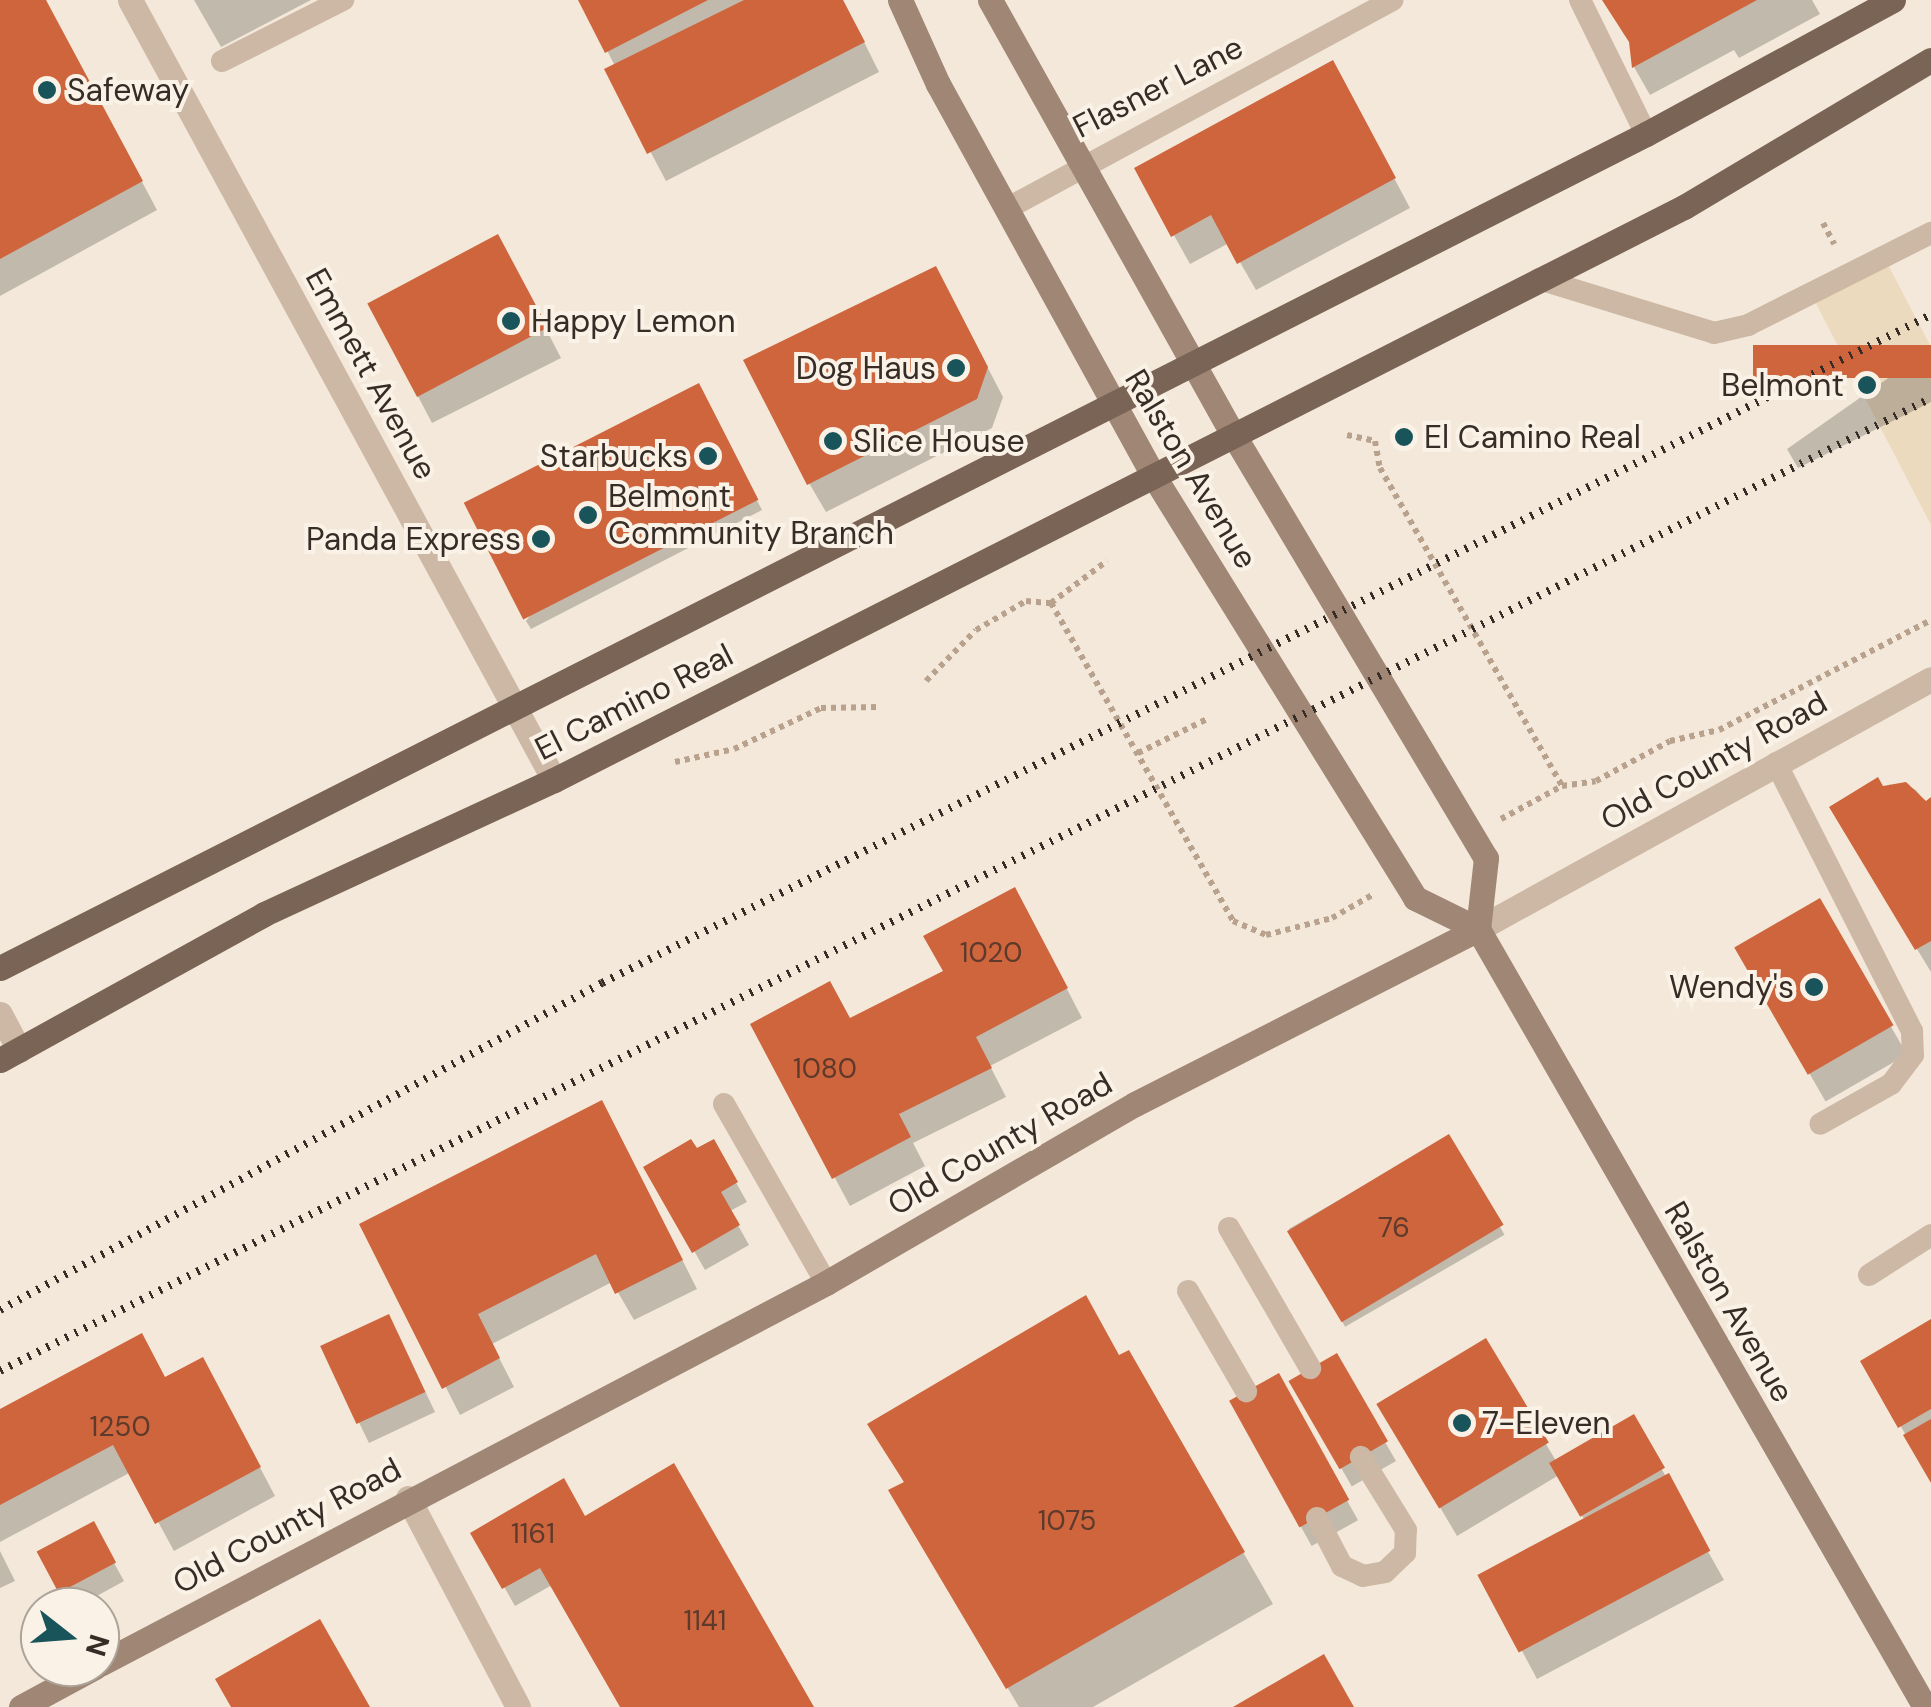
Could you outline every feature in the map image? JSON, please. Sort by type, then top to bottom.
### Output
[{"type":"main road","name":"Ralston Avenue","points":[[900,0],[938,84],[1153,475],[1414,898],[1478,928],[1926,1706]]},
{"type":"main road","name":"Ralston Avenue","points":[[990,0],[1084,161],[1233,434],[1486,858],[1478,928]]},
{"type":"main road","name":"El Camino Real","points":[[0,968],[1191,361],[1646,134],[1893,0]]},
{"type":"main road","name":"El Camino Real","points":[[10,1055],[264,914],[554,780],[1749,172],[1931,60]]},
{"type":"main road","name":"Old County Road","points":[[120,1654],[408,1498],[826,1283],[1046,1152],[1478,928]]},
{"type":"main road","name":"Old County Road","points":[[21,1707],[58,1687]]},
{"type":"street","name":"Emmett Avenue","points":[[130,0],[554,780]]},
{"type":"street","name":"Old County Road","points":[[1478,928],[1931,680]]},
{"type":"street","points":[[0,1014],[10,1055]]},
{"type":"street","points":[[408,1498],[518,1707]]},
{"type":"lane","points":[[222,61],[343,0]]},
{"type":"lane","name":"Flasner Lane","points":[[1008,208],[1084,161],[1392,0]]},
{"type":"lane","points":[[1580,0],[1646,134]]},
{"type":"lane","points":[[1540,278],[1714,333],[1748,325],[1931,232]]},
{"type":"lane","points":[[1776,763],[1912,1031],[1914,1055],[1891,1084],[1820,1124]]},
{"type":"lane","points":[[724,1104],[826,1283]]},
{"type":"lane","points":[[1229,1228],[1310,1368]]},
{"type":"lane","points":[[1869,1276],[1931,1234]]},
{"type":"lane","points":[[1188,1291],[1246,1392]]},
{"type":"lane","points":[[1317,1518],[1342,1566],[1363,1576],[1385,1572],[1405,1553],[1406,1530],[1361,1456]]},
{"type":"path","points":[[1823,223],[1831,238]]},
{"type":"path","points":[[1347,436],[1375,441],[1380,468],[1562,786]]},
{"type":"path","points":[[926,681],[976,630],[1026,601],[1051,604],[1107,560]]},
{"type":"path","points":[[1051,604],[1233,921],[1266,935],[1332,918]]},
{"type":"path","points":[[1539,797],[1562,786],[1596,781],[1670,741],[1720,730],[1931,620]]},
{"type":"path","points":[[663,764],[734,749],[821,708],[878,708]]},
{"type":"path","points":[[1138,752],[1207,719]]},
{"type":"shaded area","points":[[1884,257],[1931,347],[1931,525],[1811,294]]},
{"type":"building","name":"Safeway","points":[[0,0],[46,0],[143,181],[0,259]]},
{"type":"building","points":[[578,0],[708,0],[605,53]]},
{"type":"building","points":[[744,0],[843,0],[865,42],[647,154],[604,69]]},
{"type":"building","points":[[1602,0],[1757,0],[1632,68],[1629,42]]},
{"type":"building","points":[[1333,60],[1396,178],[1237,264],[1211,215],[1171,237],[1134,168]]},
{"type":"building","points":[[498,234],[548,328],[417,397],[367,303]]},
{"type":"building","points":[[936,266],[988,367],[977,399],[807,485],[743,360]]},
{"type":"building","points":[[1753,345],[1931,345],[1931,378],[1753,378]]},
{"type":"building","points":[[699,383],[758,500],[523,620],[464,503]]},
{"type":"building","points":[[1878,777],[1883,786],[1906,782],[1926,801],[1931,797],[1931,941],[1915,950],[1829,807]]},
{"type":"building","points":[[1015,887],[1068,988],[976,1037],[992,1068],[899,1114],[911,1137],[832,1179],[750,1024],[830,981],[850,1018],[943,971],[923,936]]},
{"type":"building","name":"Wendy's","points":[[1820,898],[1894,1025],[1808,1075],[1734,948]]},
{"type":"building","points":[[602,1100],[683,1260],[615,1294],[596,1254],[478,1314],[500,1358],[442,1389],[359,1224]]},
{"type":"building","points":[[1449,1134],[1504,1225],[1342,1322],[1287,1231]]},
{"type":"building","points":[[691,1139],[697,1148],[714,1139],[738,1182],[721,1192],[740,1225],[692,1253],[643,1167]]},
{"type":"building","points":[[1086,1295],[1119,1355],[1129,1350],[1245,1552],[1006,1689],[888,1490],[904,1482],[867,1424]]},
{"type":"building","points":[[389,1314],[425,1392],[356,1424],[320,1346]]},
{"type":"building","points":[[1931,1319],[1931,1409],[1898,1428],[1860,1361]]},
{"type":"building","points":[[142,1333],[165,1377],[203,1357],[261,1467],[155,1524],[113,1445],[0,1505],[0,1409]]},
{"type":"building","name":"7-Eleven","points":[[1486,1338],[1549,1443],[1439,1508],[1376,1404]]},
{"type":"building","points":[[1337,1353],[1388,1441],[1340,1469],[1289,1381]]},
{"type":"building","points":[[1279,1373],[1349,1500],[1299,1527],[1229,1401]]},
{"type":"building","points":[[1634,1414],[1665,1468],[1580,1517],[1549,1463]]},
{"type":"building","points":[[1931,1419],[1931,1483],[1903,1435]]},
{"type":"building","points":[[674,1463],[814,1707],[620,1707],[540,1568],[502,1589],[470,1533],[564,1478],[585,1516]]},
{"type":"building","points":[[1669,1473],[1710,1551],[1519,1653],[1477,1575]]},
{"type":"building","points":[[94,1521],[116,1562],[70,1587],[55,1587],[37,1552]]},
{"type":"building","points":[[320,1619],[370,1707],[231,1707],[215,1679]]},
{"type":"building","points":[[1324,1654],[1354,1707],[1233,1707]]},
{"type":"railway","points":[[0,1310],[602,983],[1931,315]]},
{"type":"railway","points":[[0,1371],[1931,398]]},
{"type":"place","name":"Safeway","points":[[47,90]]},
{"type":"place","name":"Happy Lemon","points":[[511,321]]},
{"type":"place","name":"Dog Haus","points":[[956,368]]},
{"type":"place","name":"Belmont","points":[[1867,385]]},
{"type":"place","name":"El Camino Real","points":[[1404,437]]},
{"type":"place","name":"Slice House","points":[[833,441]]},
{"type":"place","name":"Starbucks","points":[[708,456]]},
{"type":"place","name":"Belmont Community Branch","points":[[588,515]]},
{"type":"place","name":"Panda Express","points":[[541,539]]},
{"type":"place","name":"Wendy's","points":[[1814,987]]},
{"type":"place","name":"7-Eleven","points":[[1462,1423]]}]
